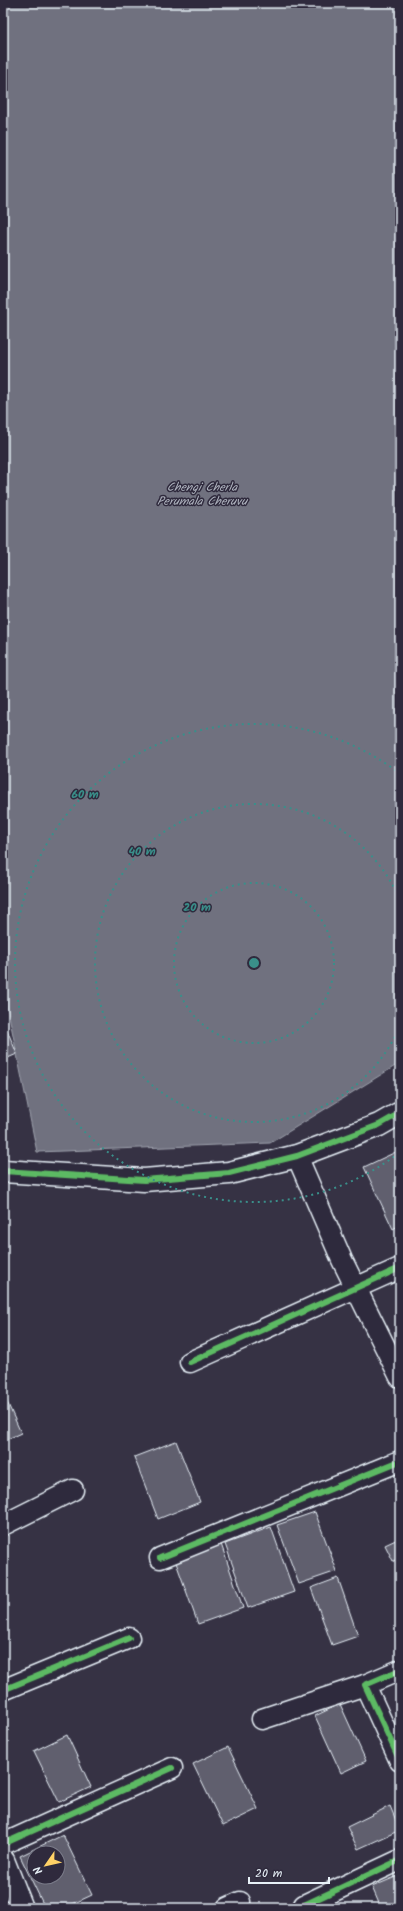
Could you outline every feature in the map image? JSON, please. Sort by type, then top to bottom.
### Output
[{"type":"street","points":[[3,1171],[144,1180],[229,1173],[297,1156],[379,1125],[400,1113]]},
{"type":"street","points":[[297,1156],[342,1260],[400,1377]]},
{"type":"street","points":[[190,1362],[400,1268]]},
{"type":"street","points":[[160,1558],[400,1461]]},
{"type":"street","points":[[3,1525],[73,1490]]},
{"type":"street","points":[[3,1690],[129,1638]]},
{"type":"street","points":[[262,1719],[365,1685],[400,1670]]},
{"type":"street","points":[[365,1685],[400,1761]]},
{"type":"street","points":[[3,1844],[172,1768]]},
{"type":"street","points":[[3,1860],[22,1908]]},
{"type":"street","points":[[304,1905],[400,1860]]},
{"type":"water","name":"Chengi Cherla Perumala Cheruvu","points":[[3,3],[400,3],[400,1063],[270,1143],[37,1152],[3,986]]},
{"type":"building","points":[[3,1020],[17,1054],[3,1060]]},
{"type":"building","points":[[400,1150],[400,1225],[393,1229],[364,1167]]},
{"type":"building","points":[[3,1393],[21,1433],[3,1441]]},
{"type":"building","points":[[176,1441],[200,1502],[158,1519],[134,1457]]},
{"type":"building","points":[[315,1512],[337,1571],[299,1584],[277,1525]]},
{"type":"building","points":[[271,1527],[294,1592],[248,1608],[225,1544]]},
{"type":"building","points":[[400,1538],[400,1558],[393,1561],[385,1545]]},
{"type":"building","points":[[220,1541],[243,1608],[198,1624],[174,1557]]},
{"type":"building","points":[[338,1578],[358,1636],[332,1645],[311,1588]]},
{"type":"building","points":[[340,1704],[366,1761],[341,1773],[315,1716]]},
{"type":"building","points":[[67,1735],[91,1787],[59,1802],[34,1751]]},
{"type":"building","points":[[228,1747],[258,1809],[223,1826],[193,1764]]},
{"type":"building","points":[[390,1806],[400,1830],[358,1849],[347,1827]]},
{"type":"building","points":[[63,1835],[92,1895],[64,1908],[45,1908],[34,1885],[66,1885],[66,1845],[43,1845]]},
{"type":"building","points":[[26,1853],[26,1868],[20,1856]]},
{"type":"building","points":[[400,1875],[400,1908],[381,1908],[372,1887]]},
{"type":"cycle path","points":[[3,1171],[144,1180],[229,1173],[297,1156],[379,1125],[400,1113]]},
{"type":"cycle path","points":[[190,1362],[400,1268]]},
{"type":"cycle path","points":[[160,1558],[400,1461]]},
{"type":"cycle path","points":[[3,1690],[129,1638]]},
{"type":"cycle path","points":[[400,1670],[365,1685],[400,1761]]},
{"type":"cycle path","points":[[3,1844],[172,1768]]},
{"type":"cycle path","points":[[304,1905],[400,1860]]}]
